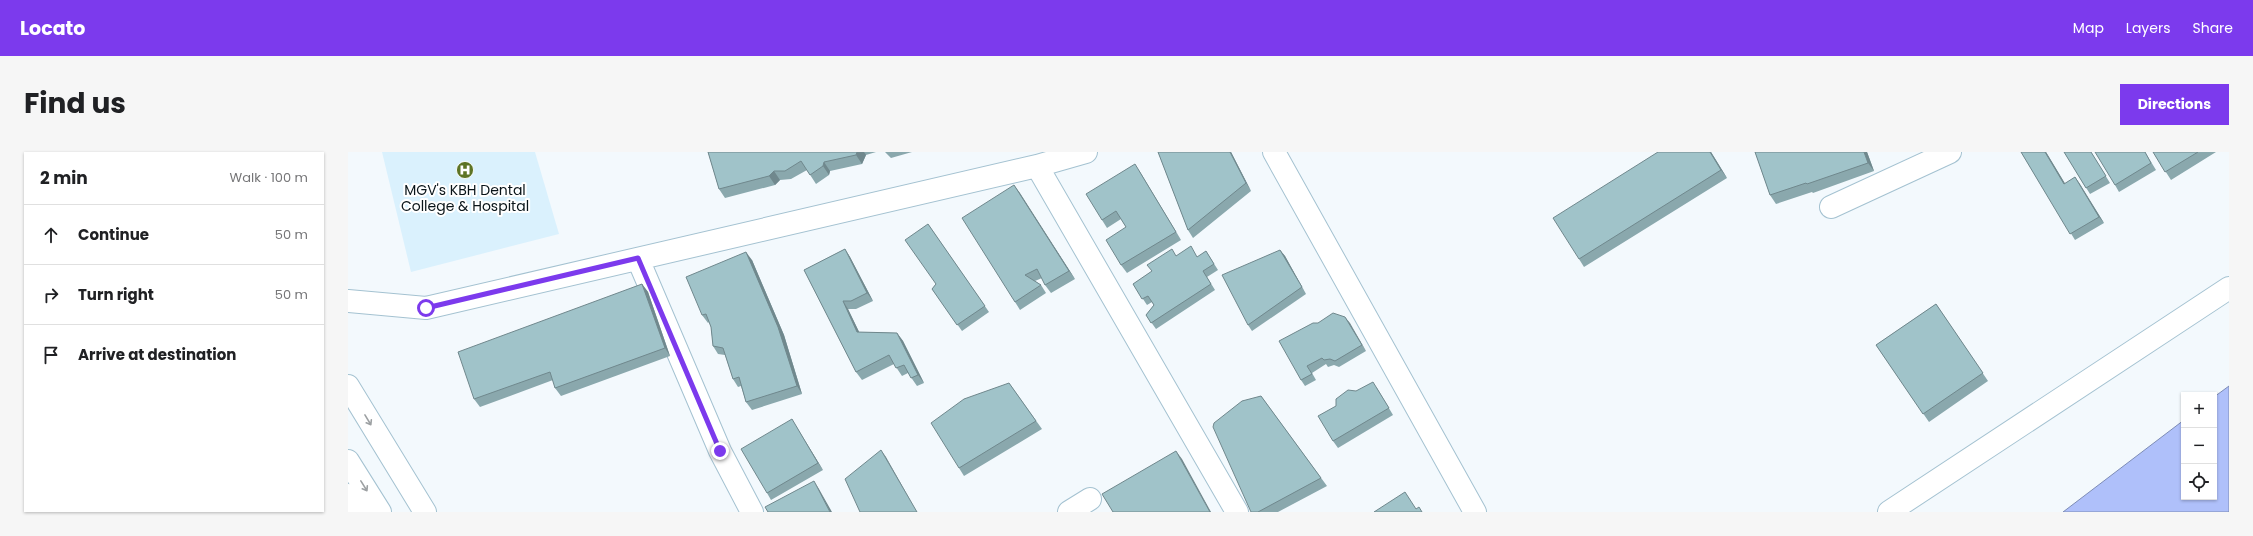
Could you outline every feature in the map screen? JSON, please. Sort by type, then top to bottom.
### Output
[{"type":"main road","points":[[348,301],[426,308],[1037,166],[1086,152]]},
{"type":"main road","points":[[1274,152],[1475,512]]},
{"type":"main road","points":[[1831,207],[1950,152]]},
{"type":"main road","points":[[1037,166],[1236,512]]},
{"type":"main road","points":[[638,258],[720,451],[752,512]]},
{"type":"main road","points":[[1889,512],[2229,288]]},
{"type":"main road","points":[[348,386],[425,512]]},
{"type":"main road","points":[[348,461],[380,512]]},
{"type":"main road","points":[[348,495],[358,512]]},
{"type":"main road","points":[[1069,512],[1090,499]]},
{"type":"shaded area","points":[[382,152],[535,152],[559,234],[411,272]]},
{"type":"water","points":[[2229,386],[2229,512],[2063,512],[2181,422],[2181,500],[2217,500],[2217,395]]},
{"type":"building","points":[[708,152],[857,152],[856,155],[824,162],[823,166],[810,175],[801,161],[785,171],[774,171],[769,176],[719,189]]},
{"type":"building","points":[[1158,152],[1230,152],[1246,183],[1188,230]]},
{"type":"building","points":[[1658,152],[1710,152],[1721,170],[1579,259],[1553,218]]},
{"type":"building","points":[[1755,152],[1864,152],[1868,163],[1770,195]]},
{"type":"building","points":[[2021,152],[2045,152],[2064,184],[2075,177],[2099,217],[2070,234]]},
{"type":"building","points":[[2064,152],[2091,152],[2106,176],[2086,188]]},
{"type":"building","points":[[2095,152],[2145,152],[2151,163],[2115,185]]},
{"type":"building","points":[[2153,152],[2198,152],[2165,172]]},
{"type":"building","points":[[1135,164],[1176,232],[1121,265],[1106,240],[1126,227],[1116,211],[1102,220],[1086,194]]},
{"type":"building","points":[[1014,185],[1069,271],[1045,285],[1037,269],[1025,275],[1041,285],[1015,302],[962,218]]},
{"type":"building","points":[[928,224],[985,306],[957,325],[932,289],[936,284],[905,240]]},
{"type":"building","points":[[1191,246],[1197,257],[1206,251],[1214,264],[1203,271],[1211,284],[1151,323],[1146,315],[1154,305],[1148,296],[1142,299],[1133,284],[1152,271],[1147,265],[1172,249],[1176,256]]},
{"type":"building","points":[[845,249],[867,293],[851,301],[843,301],[857,332],[897,333],[918,375],[911,378],[904,365],[896,368],[889,355],[856,372],[804,270]]},
{"type":"building","points":[[1280,250],[1302,287],[1248,325],[1222,275]]},
{"type":"building","points":[[746,252],[778,327],[797,386],[746,402],[739,377],[733,379],[723,348],[713,346],[711,327],[706,314],[702,315],[686,277]]},
{"type":"building","points":[[642,284],[665,348],[555,388],[550,372],[474,399],[458,352]]},
{"type":"building","points":[[1936,304],[1983,373],[1923,414],[1876,345]]},
{"type":"building","points":[[1333,313],[1345,317],[1362,345],[1335,361],[1330,359],[1324,360],[1322,358],[1307,366],[1312,374],[1301,380],[1279,341],[1313,323],[1318,323]]},
{"type":"building","points":[[1373,382],[1389,408],[1333,441],[1318,416],[1336,406],[1336,399],[1348,390],[1356,391]]},
{"type":"building","points":[[1009,383],[1036,421],[959,468],[931,423],[964,399]]},
{"type":"building","points":[[1261,396],[1321,478],[1258,512],[1251,512],[1213,427],[1214,423],[1242,401]]},
{"type":"building","points":[[792,419],[818,463],[767,493],[741,449]]},
{"type":"building","points":[[881,450],[917,512],[860,512],[845,479]]},
{"type":"building","points":[[1176,451],[1210,512],[1113,512],[1102,494]]},
{"type":"building","points":[[814,481],[830,512],[768,512],[765,507]]},
{"type":"building","points":[[1405,492],[1416,509],[1419,507],[1422,512],[1374,512]]},
{"type":"place","name":"MGV's KBH Dental College & Hospital","points":[[465,170]]},
{"type":"route","points":[[426,308],[638,258],[720,451]]}]
